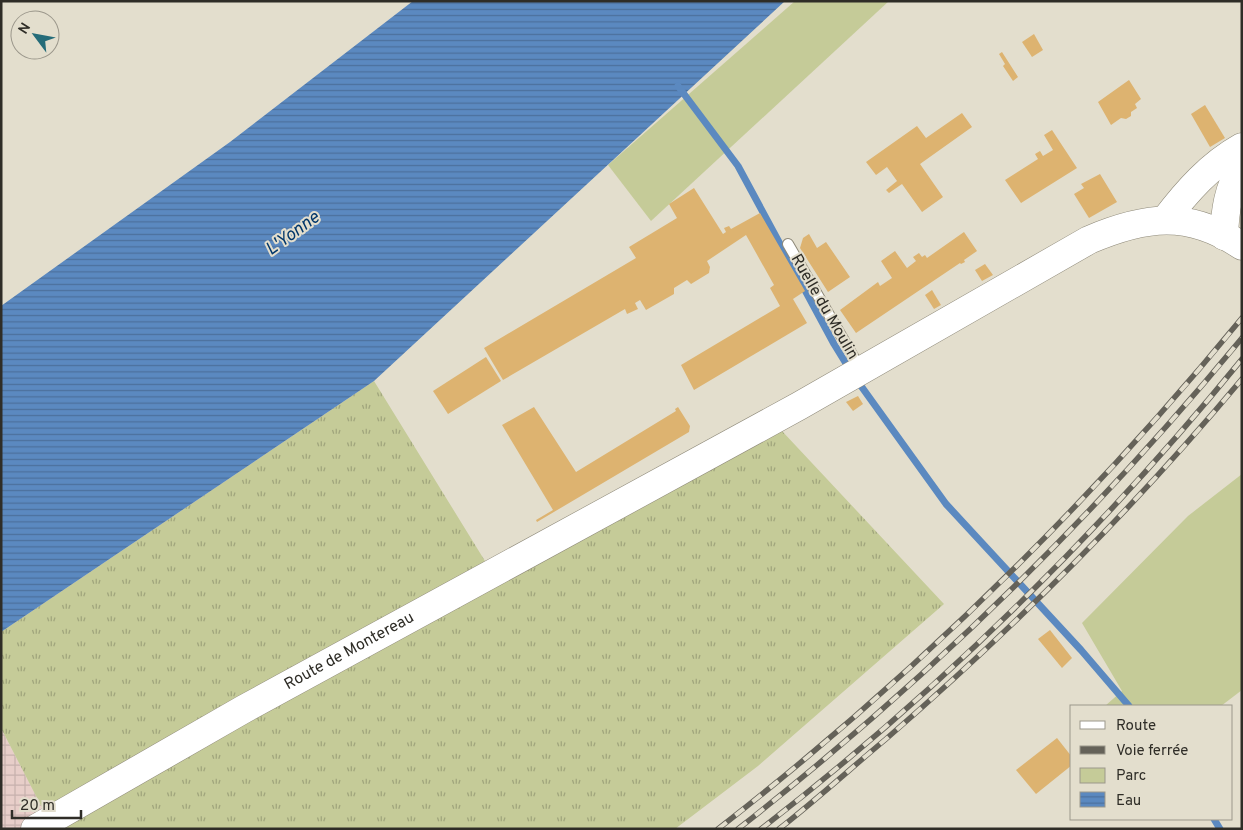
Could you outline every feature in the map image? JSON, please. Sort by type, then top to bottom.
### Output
[{"type":"street","points":[[1165,220],[1208,170],[1223,157],[1242,147]]},
{"type":"street","points":[[1233,242],[1227,200],[1232,182],[1242,166]]},
{"type":"street","name":"Route de Montereau","points":[[34,829],[244,709],[861,371],[1089,240],[1129,224],[1165,220],[1204,227],[1233,242]]},
{"type":"lane","name":"Ruelle du Moulin","points":[[788,244],[861,371]]},
{"type":"shaded area","points":[[1,728],[53,829],[1,829]]},
{"type":"green space","points":[[795,1],[889,1],[651,221],[608,165]]},
{"type":"green space","points":[[374,381],[493,574],[782,431],[944,604],[758,766],[675,829],[53,829],[1,728],[1,632]]},
{"type":"green space","points":[[1242,474],[1242,690],[1222,705],[1106,705],[1122,691],[1082,623],[1188,516]]},
{"type":"water","name":"L'Yonne","points":[[413,1],[785,1],[374,381],[1,632],[1,306],[230,142]]},
{"type":"building","points":[[1034,34],[1043,50],[1032,57],[1022,42]]},
{"type":"building","points":[[1002,52],[1018,77],[1013,81],[1003,66],[1005,64],[999,54]]},
{"type":"building","points":[[1129,80],[1141,99],[1135,104],[1137,108],[1131,112],[1131,116],[1126,119],[1121,118],[1111,125],[1098,102]]},
{"type":"building","points":[[1205,105],[1225,138],[1210,147],[1191,114]]},
{"type":"building","points":[[962,113],[972,127],[920,164],[943,197],[922,212],[902,184],[889,193],[886,190],[897,181],[887,167],[876,175],[866,162],[917,126],[926,138]]},
{"type":"building","points":[[1052,130],[1077,168],[1021,203],[1005,180],[1038,159],[1035,154],[1040,151],[1043,156],[1053,150],[1044,135]]},
{"type":"building","points":[[1100,174],[1117,202],[1089,218],[1074,194],[1084,188],[1081,184]]},
{"type":"building","points":[[694,188],[723,234],[726,232],[724,228],[729,226],[731,229],[760,213],[805,291],[793,299],[807,323],[694,390],[681,365],[780,306],[770,288],[774,285],[746,235],[707,261],[710,267],[709,273],[691,284],[687,280],[674,288],[674,294],[646,310],[640,300],[635,303],[638,309],[627,314],[625,309],[503,380],[484,348],[636,258],[629,247],[677,218],[669,204]]},
{"type":"building","points":[[964,232],[977,251],[964,260],[965,262],[960,263],[856,333],[840,310],[878,282],[880,286],[892,278],[881,261],[895,251],[907,268],[916,261],[913,257],[919,253],[922,257],[925,255],[927,258]]},
{"type":"building","points":[[809,234],[817,248],[826,242],[850,277],[828,292],[800,248],[803,238]]},
{"type":"building","points":[[985,264],[993,275],[982,281],[975,270]]},
{"type":"building","points":[[932,290],[941,305],[934,309],[925,295]]},
{"type":"building","points":[[486,357],[501,381],[448,414],[433,391]]},
{"type":"building","points":[[858,396],[863,404],[853,411],[846,402]]},
{"type":"building","points":[[534,407],[576,472],[676,411],[675,409],[678,407],[690,426],[689,432],[537,522],[536,520],[553,510],[502,425]]},
{"type":"building","points":[[1050,630],[1072,658],[1062,668],[1038,639]]},
{"type":"building","points":[[1057,738],[1070,754],[1070,767],[1036,794],[1016,770]]},
{"type":"waterway","points":[[678,86],[738,166],[834,344],[850,370]]},
{"type":"waterway","points":[[856,379],[946,504],[1081,650],[1128,705]]},
{"type":"waterway","points":[[1215,820],[1220,829]]},
{"type":"railway","points":[[718,829],[860,712],[994,588],[1122,457],[1242,318]]},
{"type":"railway","points":[[738,829],[874,717],[1003,597],[1126,471],[1242,338]]},
{"type":"railway","points":[[761,829],[827,777],[891,722],[1015,608],[1075,548],[1132,486],[1242,359]]},
{"type":"railway","points":[[779,829],[934,697],[1072,566],[1159,474],[1242,379]]}]
